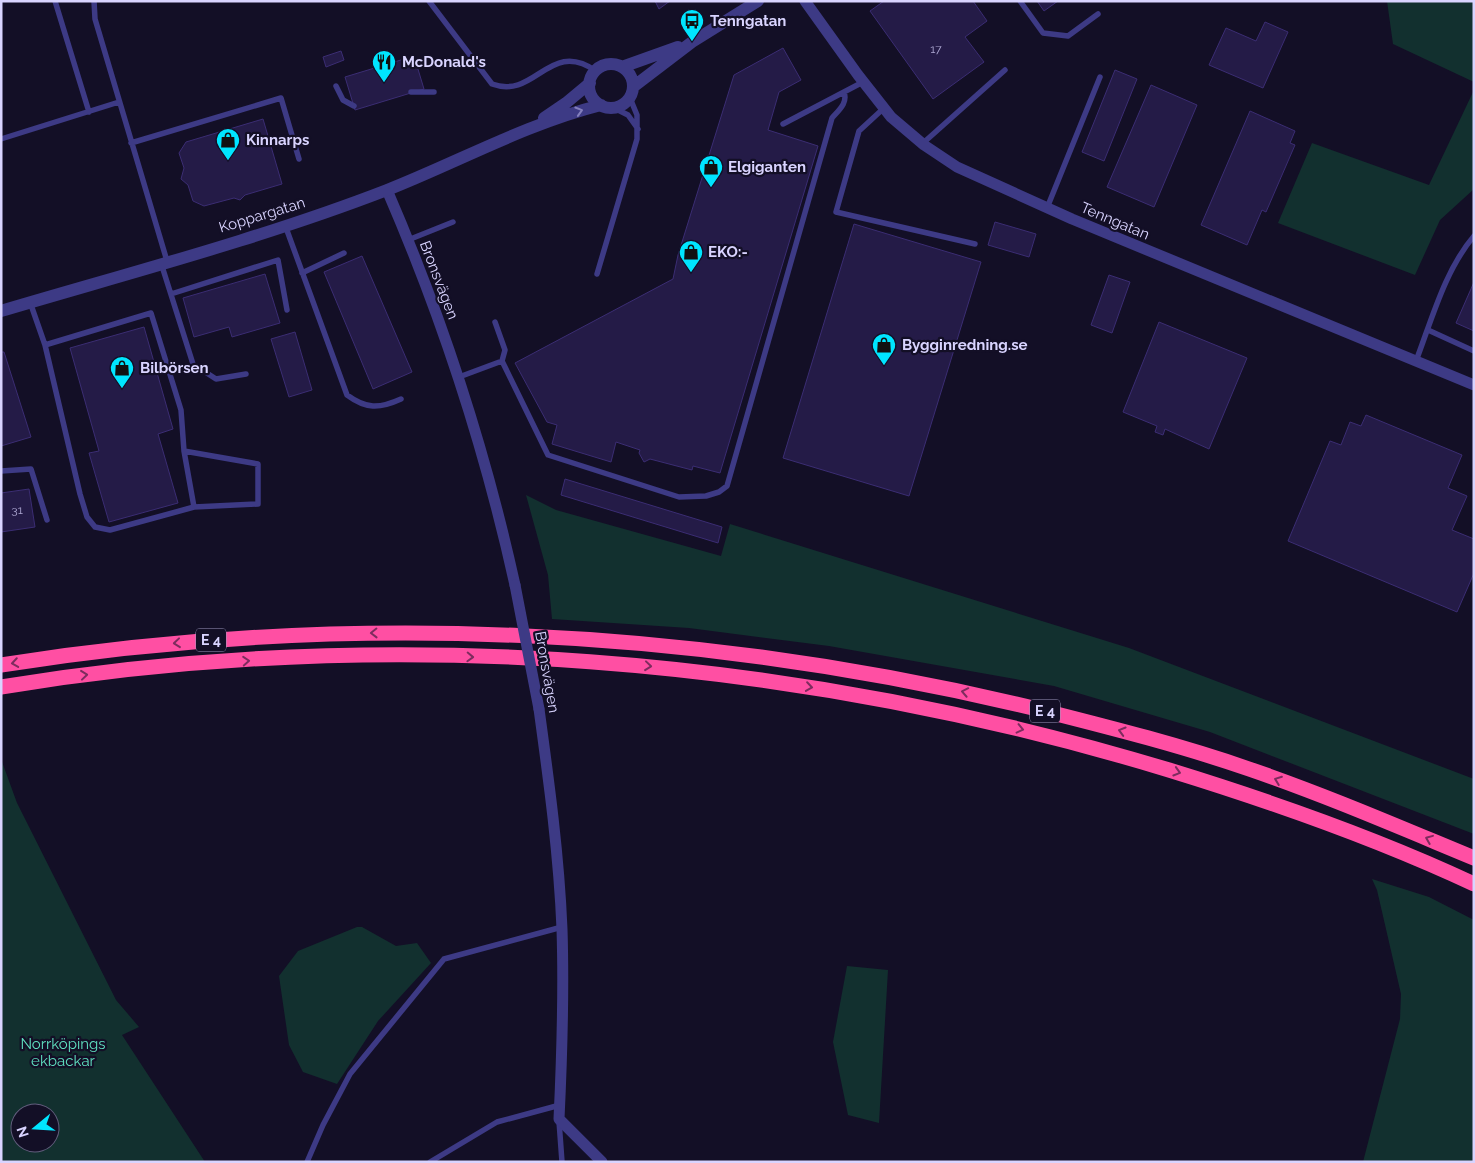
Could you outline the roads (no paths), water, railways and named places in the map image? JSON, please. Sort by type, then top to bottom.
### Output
[{"type":"highway","name":"E 4","points":[[1,665],[179,643],[308,634],[432,633],[598,640],[718,651],[824,665],[908,681],[974,694],[1097,724],[1247,768],[1474,858]]},
{"type":"highway","name":"E 4","points":[[1,687],[51,679],[182,665],[308,657],[422,656],[600,661],[716,674],[820,689],[968,717],[1088,745],[1239,791],[1350,832],[1474,884]]},
{"type":"street","points":[[632,93],[631,75],[622,67],[608,64],[596,71],[590,83],[592,96],[601,105],[614,108],[626,103],[632,93],[692,42],[758,1]]},
{"type":"street","name":"Tenngatan","points":[[805,1],[884,108],[922,144],[957,167],[1047,208],[1474,385]]},
{"type":"street","points":[[622,67],[692,42]]},
{"type":"street","name":"Koppargatan","points":[[525,130],[566,103],[590,83]]},
{"type":"street","name":"Koppargatan","points":[[1,311],[285,225],[387,190],[525,130],[601,105]]},
{"type":"street","name":"Bronsvägen","points":[[387,190],[408,240],[459,377],[490,481],[516,584],[539,709],[549,782],[562,927],[563,1018],[559,1119]]},
{"type":"street","points":[[559,1119],[602,1162]]},
{"type":"lane","points":[[55,1],[89,112]]},
{"type":"lane","points":[[94,1],[95,19],[164,262],[170,294],[193,364],[216,379],[246,374]]},
{"type":"lane","points":[[429,1],[492,84],[502,87],[513,87],[562,61],[575,60],[596,71]]},
{"type":"lane","points":[[1020,1],[1043,33],[1068,36],[1098,14]]},
{"type":"lane","points":[[922,144],[1005,70]]},
{"type":"lane","points":[[1047,208],[1100,77]]},
{"type":"lane","points":[[783,124],[863,82]]},
{"type":"lane","points":[[336,86],[343,100],[354,106]]},
{"type":"lane","points":[[411,92],[434,92]]},
{"type":"lane","points":[[495,322],[506,350],[502,361],[548,455],[679,497],[706,496],[718,492],[726,486],[832,118],[844,104],[846,97],[844,92]]},
{"type":"lane","points":[[597,274],[637,139],[637,115],[632,93]]},
{"type":"lane","points":[[131,143],[281,98],[299,159]]},
{"type":"lane","points":[[1,139],[119,102]]},
{"type":"lane","points":[[614,108],[628,115],[638,129]]},
{"type":"lane","points":[[884,108],[860,131],[836,212],[975,244]]},
{"type":"lane","points":[[408,240],[453,222]]},
{"type":"lane","points":[[285,225],[347,395],[360,405],[386,406],[401,398]]},
{"type":"lane","points":[[1416,361],[1448,278],[1463,248],[1474,236]]},
{"type":"lane","points":[[302,273],[344,253]]},
{"type":"lane","points":[[170,294],[278,260],[288,310]]},
{"type":"lane","points":[[30,302],[45,345],[76,479],[87,517],[95,527],[110,530],[194,507],[258,504],[258,464],[184,451]]},
{"type":"lane","points":[[45,345],[151,313],[181,410],[184,451],[194,507]]},
{"type":"lane","points":[[1428,330],[1474,351]]},
{"type":"lane","points":[[459,377],[502,361]]},
{"type":"lane","points":[[1,471],[31,469],[46,520]]},
{"type":"lane","points":[[307,1162],[322,1125],[350,1074],[444,959],[562,927]]},
{"type":"lane","points":[[430,1162],[497,1122],[560,1105]]},
{"type":"lane","points":[[559,1119],[562,1162]]},
{"type":"place","name":"Tenngatan","points":[[692,42]]},
{"type":"place","name":"McDonald's","points":[[384,83]]},
{"type":"place","name":"Kinnarps","points":[[228,161]]},
{"type":"place","name":"Elgiganten","points":[[711,188]]},
{"type":"place","name":"EKO:-","points":[[691,273]]},
{"type":"place","name":"Bygginredning.se","points":[[884,366]]},
{"type":"place","name":"Bilbörsen","points":[[122,389]]},
{"type":"park label","name":"Norrköpings ekbackar","points":[[63,1052]]}]
